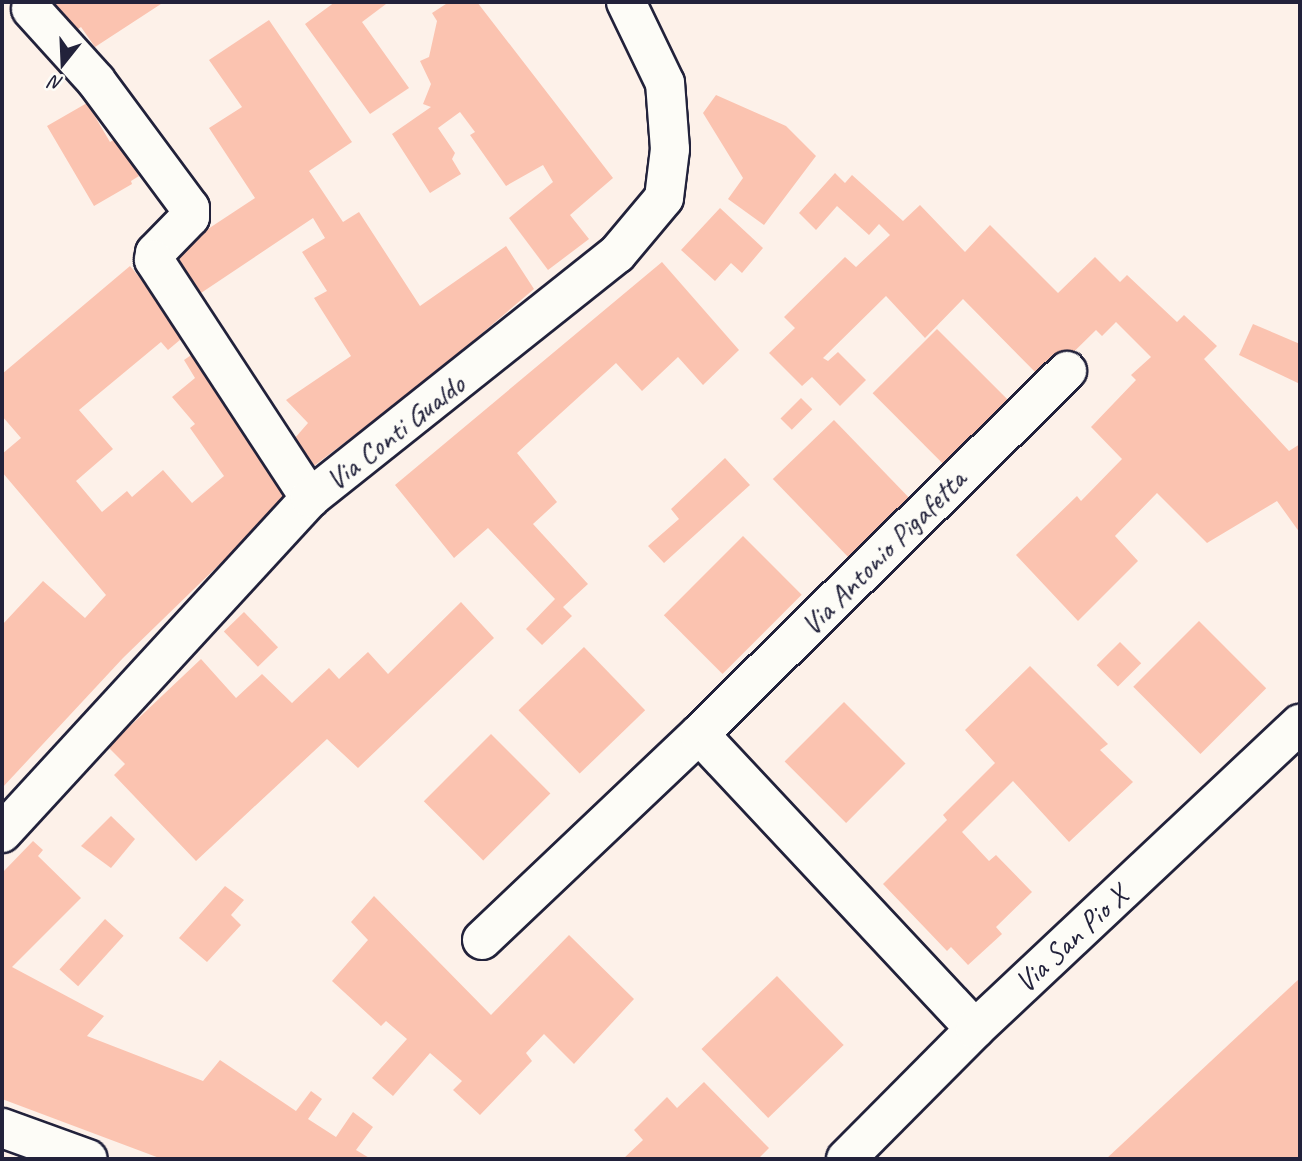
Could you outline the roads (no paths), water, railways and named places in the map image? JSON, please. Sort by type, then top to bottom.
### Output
[{"type":"street","name":"Via Conti Gualdo","points":[[2,833],[310,498],[617,254],[664,198],[670,149],[664,83],[626,2]]},
{"type":"street","points":[[31,9],[96,81],[190,208],[190,217],[155,253],[154,260],[310,498]]},
{"type":"street","name":"Via Antonio Pigafetta","points":[[482,940],[699,734],[1067,371]]},
{"type":"street","name":"Via San Pio X","points":[[846,1159],[975,1029],[1300,724]]},
{"type":"street","points":[[699,734],[975,1029]]},
{"type":"street","points":[[2,1128],[66,1154]]}]
